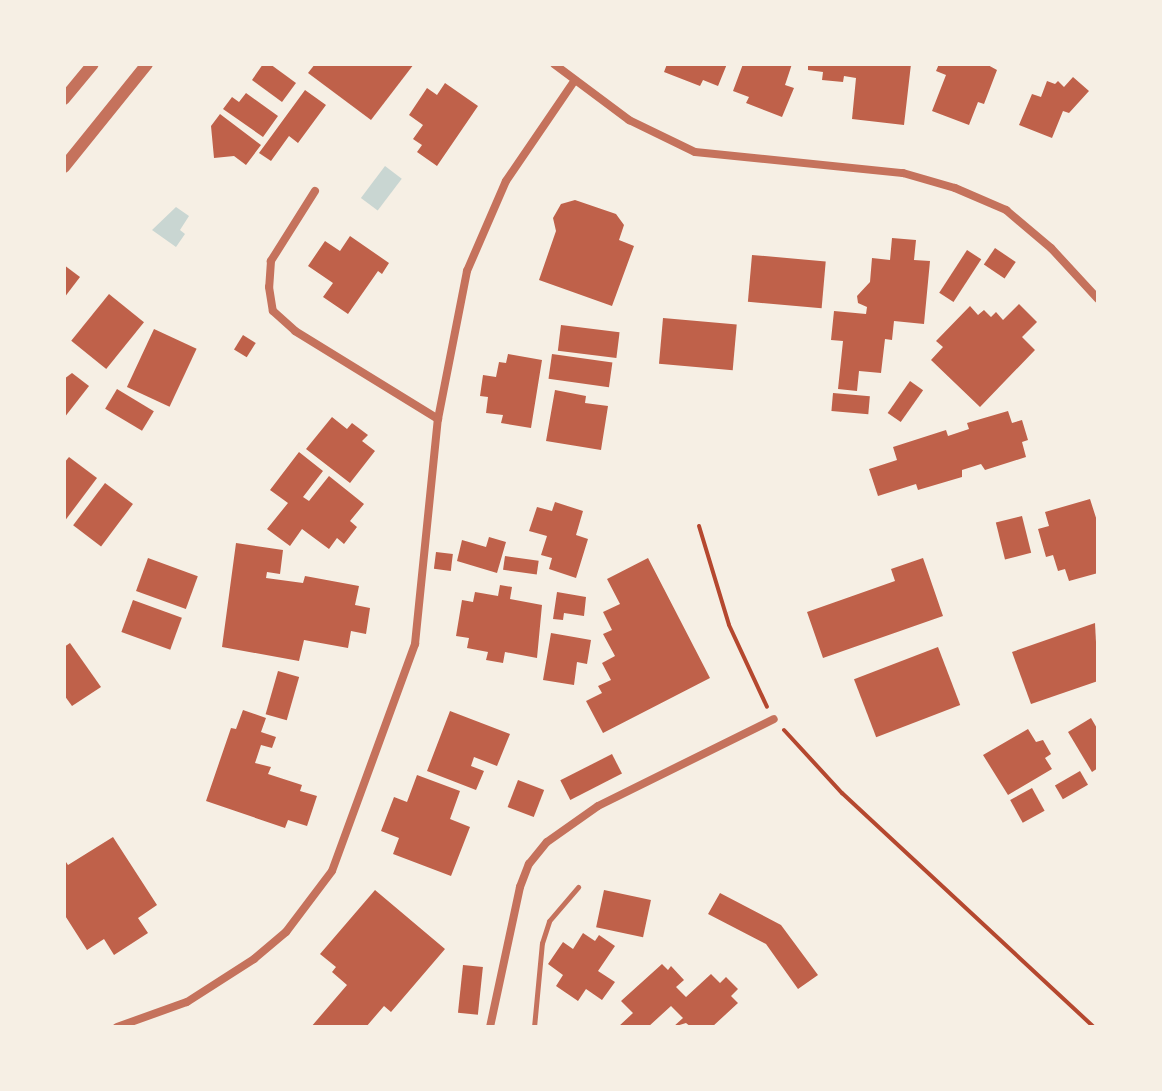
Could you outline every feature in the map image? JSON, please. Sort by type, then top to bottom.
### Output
[{"type":"street","points":[[64,99],[93,64]]},
{"type":"street","points":[[64,167],[147,64]]},
{"type":"street","points":[[554,64],[629,120],[695,152],[903,173],[955,188],[1006,210],[1051,248],[1098,299]]},
{"type":"street","points":[[117,1027],[187,1002],[254,959],[286,932],[332,871],[415,644],[438,419],[467,271],[506,181],[575,80]]},
{"type":"street","points":[[315,191],[271,261],[269,287],[273,311],[295,331],[438,419]]},
{"type":"street","points":[[490,1027],[520,887],[529,864],[547,842],[598,806],[774,719]]},
{"type":"lane","points":[[534,1027],[542,943],[549,921],[578,887]]},
{"type":"path","points":[[699,526],[729,625],[774,719],[842,793],[1094,1027]]},
{"type":"shaded area","points":[[385,166],[402,179],[378,211],[361,198]]},
{"type":"shaded area","points":[[176,207],[189,216],[180,230],[185,234],[176,247],[152,230]]},
{"type":"building","points":[[263,64],[270,64],[296,83],[282,102],[252,80]]},
{"type":"building","points":[[315,64],[414,64],[371,120],[308,73]]},
{"type":"building","points":[[667,64],[727,64],[718,86],[703,80],[700,86],[664,72]]},
{"type":"building","points":[[743,64],[792,64],[785,85],[794,88],[782,117],[746,103],[749,97],[733,91]]},
{"type":"building","points":[[808,64],[911,64],[904,125],[852,119],[856,78],[844,76],[843,82],[822,80],[823,72],[808,70]]},
{"type":"building","points":[[939,64],[986,64],[997,70],[984,104],[978,102],[969,125],[932,111],[946,75],[936,71]]},
{"type":"building","points":[[1073,77],[1089,91],[1069,113],[1063,111],[1052,138],[1019,125],[1032,94],[1041,97],[1047,81],[1055,84],[1058,81],[1064,87]]},
{"type":"building","points":[[445,83],[478,106],[437,166],[417,152],[422,145],[413,139],[423,125],[409,115],[427,88],[437,95]]},
{"type":"building","points":[[305,90],[326,105],[298,143],[289,136],[271,161],[259,153]]},
{"type":"building","points":[[246,93],[278,116],[263,137],[223,109],[232,97],[239,102]]},
{"type":"building","points":[[220,114],[261,145],[246,165],[234,156],[214,158],[211,126]]},
{"type":"building","points":[[575,200],[616,214],[624,225],[619,240],[634,246],[612,306],[539,280],[556,231],[553,218],[561,204]]},
{"type":"building","points":[[350,236],[389,263],[382,274],[378,271],[348,314],[323,297],[333,283],[308,266],[325,241],[340,251]]},
{"type":"building","points":[[892,238],[916,240],[914,260],[930,261],[924,324],[894,321],[892,340],[885,339],[881,373],[859,371],[857,391],[838,389],[843,341],[831,340],[834,311],[866,314],[867,307],[858,303],[857,296],[870,282],[872,258],[890,260]]},
{"type":"building","points":[[995,248],[1016,262],[1005,279],[984,265]]},
{"type":"building","points":[[967,250],[981,259],[953,302],[939,293]]},
{"type":"building","points":[[752,255],[826,261],[822,308],[748,302]]},
{"type":"building","points":[[64,265],[80,277],[64,298]]},
{"type":"building","points":[[109,294],[144,322],[106,369],[71,341]]},
{"type":"building","points":[[1019,304],[1037,322],[1022,337],[1035,350],[980,407],[931,360],[943,347],[936,341],[970,306],[978,315],[984,310],[991,317],[996,312],[1003,320]]},
{"type":"building","points":[[663,318],[737,324],[733,370],[659,364]]},
{"type":"building","points":[[561,325],[620,332],[616,358],[558,351]]},
{"type":"building","points":[[154,329],[197,349],[170,407],[127,387]]},
{"type":"building","points":[[243,335],[256,343],[247,357],[234,349]]},
{"type":"building","points":[[508,354],[542,360],[531,428],[501,423],[503,415],[486,413],[488,397],[480,396],[483,375],[496,377],[499,362],[506,363]]},
{"type":"building","points":[[552,354],[612,362],[609,387],[549,379]]},
{"type":"building","points":[[72,373],[89,386],[64,418],[64,379]]},
{"type":"building","points":[[910,381],[923,390],[901,422],[888,413]]},
{"type":"building","points":[[117,389],[154,411],[142,431],[105,409]]},
{"type":"building","points":[[555,390],[586,396],[585,403],[608,406],[601,450],[546,441]]},
{"type":"building","points":[[833,393],[870,396],[868,414],[831,411]]},
{"type":"building","points":[[1008,411],[1012,423],[1022,420],[1028,440],[1022,442],[1026,457],[985,470],[981,464],[962,470],[962,477],[918,490],[916,484],[878,496],[869,469],[897,460],[893,447],[946,430],[948,436],[969,429],[967,423]]},
{"type":"building","points":[[332,417],[347,429],[352,423],[368,435],[362,441],[375,451],[350,483],[306,449]]},
{"type":"building","points":[[299,452],[323,471],[303,497],[309,501],[329,476],[364,504],[350,521],[357,527],[344,544],[337,538],[329,549],[302,529],[290,546],[267,529],[288,503],[270,490]]},
{"type":"building","points":[[69,457],[97,478],[64,522],[64,463]]},
{"type":"building","points":[[105,483],[133,504],[101,546],[73,525]]},
{"type":"building","points":[[1090,499],[1098,524],[1098,573],[1069,581],[1065,569],[1058,571],[1053,555],[1046,557],[1038,529],[1049,526],[1045,512]]},
{"type":"building","points":[[555,502],[583,511],[576,535],[588,539],[576,578],[549,569],[552,558],[541,555],[547,536],[529,531],[537,507],[552,511]]},
{"type":"building","points":[[1022,516],[1031,553],[1005,559],[996,523]]},
{"type":"building","points":[[489,537],[506,542],[497,573],[457,561],[462,540],[486,547]]},
{"type":"building","points":[[236,543],[283,550],[280,574],[267,572],[266,578],[303,583],[305,576],[359,586],[355,605],[370,608],[366,634],[351,631],[348,648],[304,640],[299,661],[222,647]]},
{"type":"building","points":[[436,552],[453,554],[451,571],[434,569]]},
{"type":"building","points":[[505,556],[539,561],[537,575],[503,570]]},
{"type":"building","points":[[148,558],[198,576],[186,609],[136,591]]},
{"type":"building","points":[[648,558],[710,678],[603,733],[586,701],[602,693],[598,686],[611,680],[602,663],[615,656],[603,634],[612,630],[603,612],[620,604],[607,579]]},
{"type":"building","points":[[923,558],[943,616],[823,658],[807,612],[895,581],[891,569]]},
{"type":"building","points":[[500,585],[512,587],[510,599],[542,605],[537,658],[505,652],[503,663],[486,660],[488,652],[467,648],[469,638],[456,636],[462,600],[473,602],[475,592],[498,596]]},
{"type":"building","points":[[557,592],[586,597],[584,616],[564,613],[563,620],[553,619]]},
{"type":"building","points":[[133,600],[182,618],[170,650],[121,632]]},
{"type":"building","points":[[1095,623],[1098,681],[1031,704],[1012,652]]},
{"type":"building","points":[[551,633],[591,640],[587,664],[577,662],[574,685],[543,680]]},
{"type":"building","points":[[70,643],[101,687],[72,706],[64,695],[64,647]]},
{"type":"building","points":[[938,647],[960,705],[876,737],[854,679]]},
{"type":"building","points":[[278,671],[299,677],[287,720],[266,714]]},
{"type":"building","points":[[243,710],[266,718],[261,732],[276,737],[272,748],[261,745],[255,763],[271,767],[268,774],[302,785],[300,791],[317,796],[307,826],[288,820],[285,828],[206,801],[231,728],[236,729]]},
{"type":"building","points":[[450,711],[510,734],[497,766],[474,757],[471,766],[484,771],[476,790],[427,771]]},
{"type":"building","points":[[1091,718],[1098,730],[1098,768],[1092,772],[1068,732]]},
{"type":"building","points":[[1028,729],[1036,742],[1043,740],[1051,754],[1045,758],[1052,769],[1008,795],[983,755]]},
{"type":"building","points":[[612,754],[622,774],[570,800],[560,780]]},
{"type":"building","points":[[1080,771],[1088,785],[1063,799],[1055,786]]},
{"type":"building","points":[[417,775],[460,791],[450,819],[470,827],[451,876],[393,854],[399,838],[381,831],[394,797],[407,802]]},
{"type":"building","points":[[518,780],[544,790],[534,817],[508,807]]},
{"type":"building","points":[[1032,788],[1045,811],[1023,823],[1010,800]]},
{"type":"building","points":[[113,837],[157,905],[138,918],[148,933],[114,955],[104,939],[87,950],[64,914],[64,859],[68,865]]},
{"type":"building","points":[[375,890],[445,949],[391,1012],[384,1006],[366,1027],[311,1027],[347,985],[332,972],[336,967],[320,954]]},
{"type":"building","points":[[604,890],[651,900],[643,937],[596,927]]},
{"type":"building","points":[[720,893],[781,925],[818,975],[798,989],[766,944],[708,914]]},
{"type":"building","points":[[583,933],[595,941],[599,935],[615,946],[598,971],[615,982],[602,1000],[586,989],[578,1001],[556,986],[563,975],[548,964],[563,942],[573,949]]},
{"type":"building","points":[[662,964],[668,970],[671,966],[684,980],[676,987],[686,997],[711,974],[720,983],[726,977],[738,989],[731,996],[738,1003],[712,1027],[691,1027],[686,1023],[673,1027],[683,1018],[671,1006],[648,1027],[618,1027],[633,1013],[621,1001]]},
{"type":"building","points":[[463,965],[483,967],[478,1015],[458,1013]]}]
